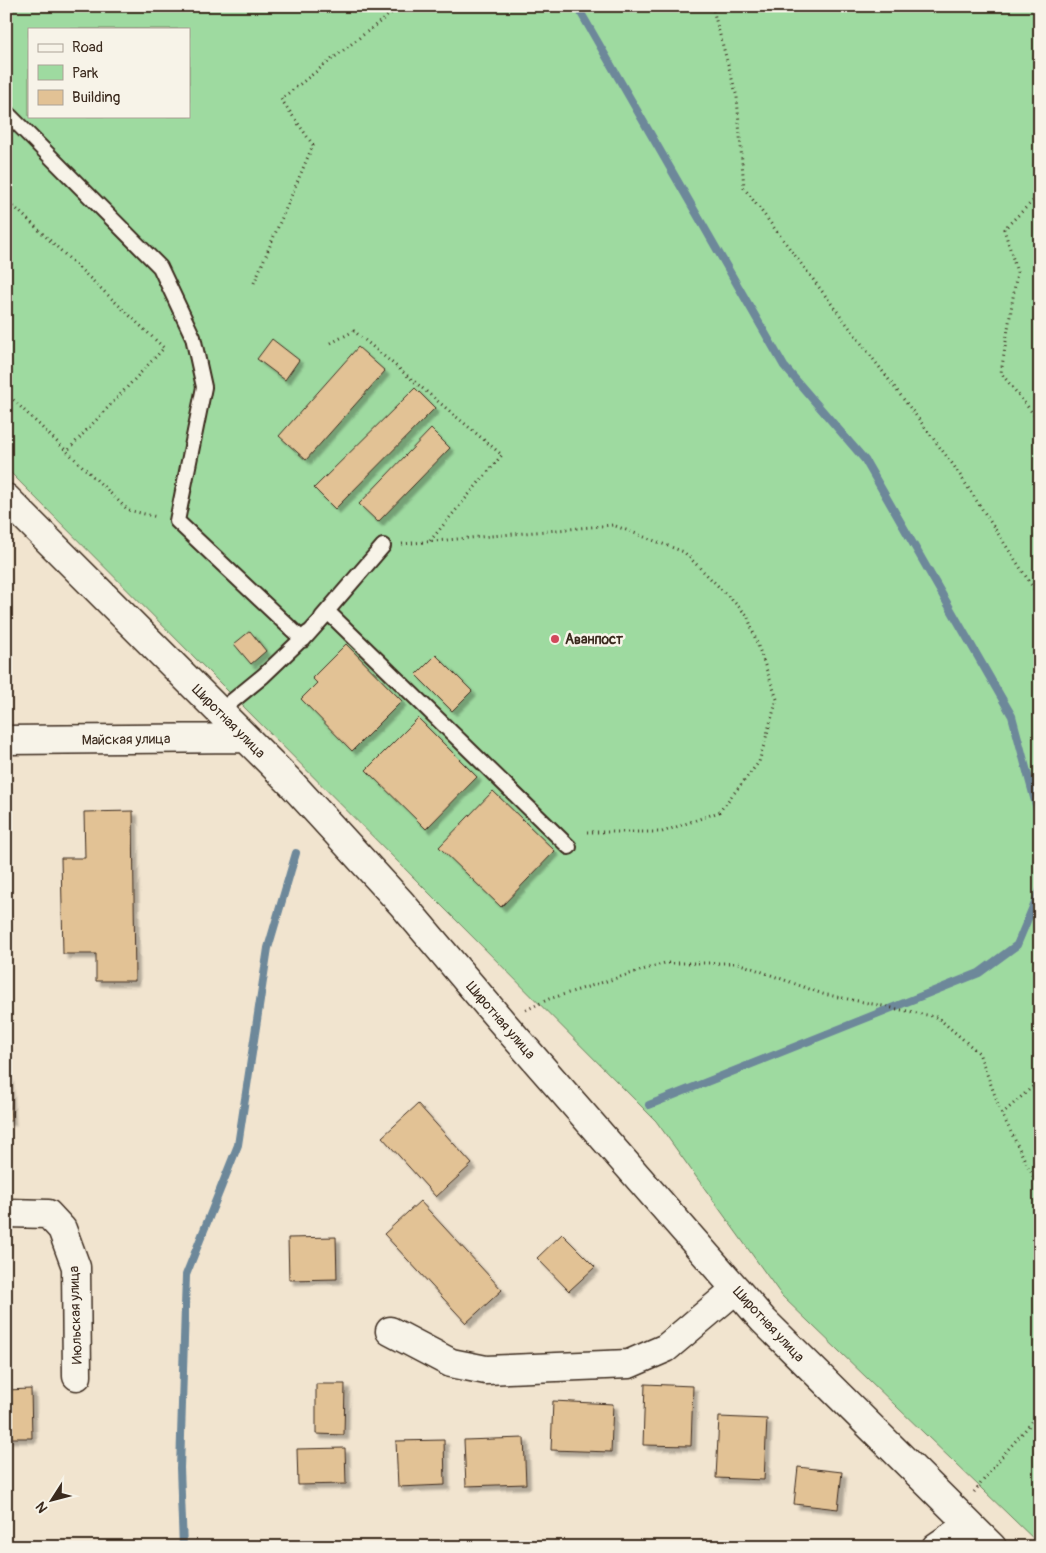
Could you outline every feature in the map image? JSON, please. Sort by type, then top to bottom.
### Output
[{"type":"street","name":"Широтная улица","points":[[6,498],[291,783],[402,904],[502,1022],[763,1320],[992,1547]]},
{"type":"street","name":"Майская улица","points":[[6,740],[245,738]]},
{"type":"street","name":"Июльская улица","points":[[6,1213],[48,1214],[62,1229],[76,1267],[77,1376]]},
{"type":"street","points":[[390,1331],[451,1363],[486,1370],[629,1364],[666,1348],[736,1289]]},
{"type":"street","points":[[936,1547],[963,1520]]},
{"type":"lane","points":[[6,112],[160,267],[193,337],[204,387],[177,521],[302,640]]},
{"type":"lane","points":[[302,640],[383,546]]},
{"type":"lane","points":[[218,712],[263,676],[302,640],[328,612],[569,847]]},
{"type":"path","points":[[254,283],[313,145],[280,99],[400,6]]},
{"type":"path","points":[[712,6],[737,96],[744,188],[954,466],[1040,598]]},
{"type":"path","points":[[1040,194],[1004,229],[1017,272],[1001,373],[1035,416],[1040,418]]},
{"type":"path","points":[[6,200],[164,348],[67,452]]},
{"type":"path","points":[[331,343],[354,331],[502,455],[430,542]]},
{"type":"path","points":[[6,393],[128,510],[177,521]]},
{"type":"path","points":[[383,546],[613,525],[684,552],[747,615],[776,699],[759,762],[719,812],[662,832],[586,832],[569,847]]},
{"type":"path","points":[[502,1022],[549,999],[665,963],[738,963],[823,994],[936,1017],[979,1053],[1002,1114],[1040,1191]]},
{"type":"path","points":[[1002,1114],[1040,1080]]},
{"type":"path","points":[[963,1520],[1004,1454],[1034,1420],[1040,1419]]},
{"type":"green space","name":"Аванпост","points":[[6,6],[1040,6],[1040,1545],[782,1296],[656,1121],[6,468]]},
{"type":"building","points":[[272,339],[299,360],[285,380],[257,359]]},
{"type":"building","points":[[358,347],[385,371],[306,460],[279,436]]},
{"type":"building","points":[[415,388],[435,408],[335,509],[314,488]]},
{"type":"building","points":[[431,429],[450,448],[378,522],[359,504]]},
{"type":"building","points":[[250,631],[266,651],[251,664],[234,644]]},
{"type":"building","points":[[346,644],[402,701],[352,751],[301,699],[317,683],[312,678]]},
{"type":"building","points":[[436,655],[472,691],[452,711],[416,675]]},
{"type":"building","points":[[418,718],[477,777],[426,829],[366,770]]},
{"type":"building","points":[[493,791],[555,851],[501,907],[439,847]]},
{"type":"building","points":[[133,811],[135,981],[96,981],[96,954],[63,954],[61,858],[85,858],[84,812]]},
{"type":"building","points":[[8,1076],[11,1121],[6,1121],[6,1077]]},
{"type":"building","points":[[418,1104],[472,1164],[436,1197],[382,1137]]},
{"type":"building","points":[[420,1201],[502,1290],[466,1323],[384,1234]]},
{"type":"building","points":[[562,1234],[595,1267],[569,1291],[537,1258]]},
{"type":"building","points":[[336,1237],[337,1279],[289,1280],[288,1238]]},
{"type":"building","points":[[316,1384],[345,1384],[344,1435],[316,1434]]},
{"type":"building","points":[[645,1384],[693,1386],[691,1446],[643,1445]]},
{"type":"building","points":[[31,1389],[32,1438],[6,1438],[6,1390]]},
{"type":"building","points":[[553,1401],[613,1404],[611,1452],[551,1450]]},
{"type":"building","points":[[719,1417],[767,1419],[764,1480],[716,1478]]},
{"type":"building","points":[[524,1438],[526,1484],[466,1486],[464,1440]]},
{"type":"building","points":[[444,1440],[445,1485],[398,1487],[396,1441]]},
{"type":"building","points":[[345,1448],[346,1484],[298,1485],[297,1449]]},
{"type":"building","points":[[798,1467],[842,1472],[838,1509],[794,1504]]},
{"type":"waterway","points":[[577,6],[784,366],[865,460],[1012,716],[1040,820]]},
{"type":"waterway","points":[[183,1547],[180,1468],[186,1275],[238,1145],[268,948],[296,853]]},
{"type":"waterway","points":[[649,1105],[979,973],[1017,945],[1040,890]]},
{"type":"place","name":"Аванпост","points":[[555,639]]}]
